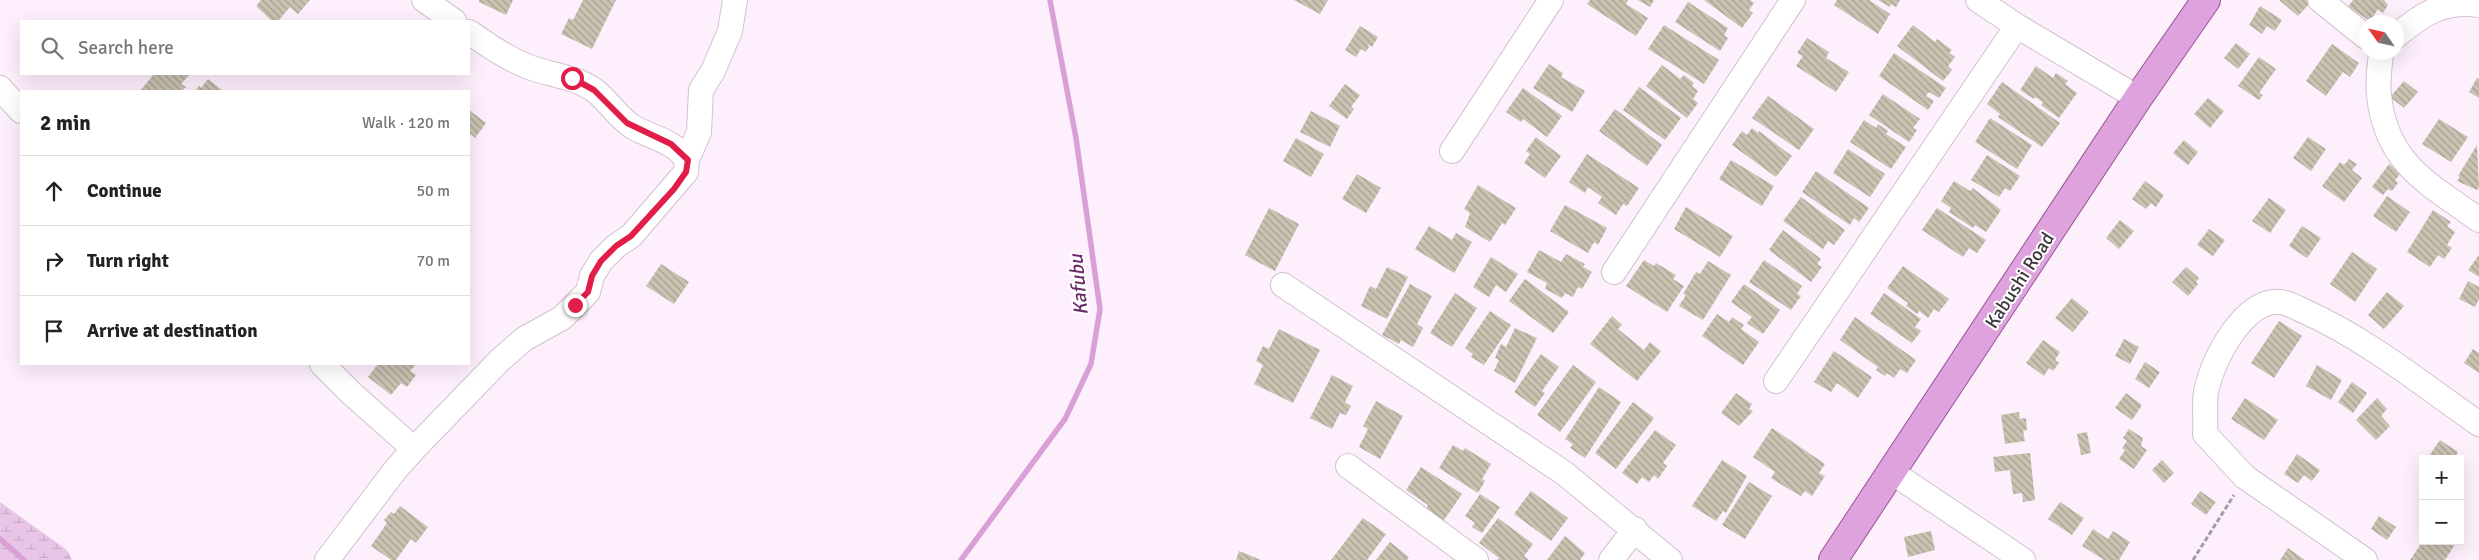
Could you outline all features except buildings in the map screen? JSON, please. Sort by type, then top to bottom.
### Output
[{"type":"main road","name":"Kabushi Road","points":[[1833,560],[2138,98],[2206,0]]},
{"type":"street","points":[[424,0],[453,20]]},
{"type":"street","points":[[327,560],[396,469],[414,449],[500,360],[524,339],[562,318],[588,292],[592,276],[601,261],[616,246],[631,236],[674,189],[686,172],[688,160],[699,132],[701,90],[713,71],[730,31],[735,0]]},
{"type":"street","points":[[1452,151],[1550,0]]},
{"type":"street","points":[[1614,272],[1793,0]]},
{"type":"street","points":[[1978,0],[2017,26],[2138,98]]},
{"type":"street","points":[[2320,0],[2359,32]]},
{"type":"street","points":[[2404,29],[2437,7],[2461,1],[2479,5]]},
{"type":"street","points":[[1776,381],[2017,26]]},
{"type":"street","points":[[470,33],[498,52],[529,67],[572,78],[594,90],[627,123],[671,144],[688,160]]},
{"type":"street","points":[[2381,60],[2379,94],[2385,124],[2395,149],[2410,170],[2479,220]]},
{"type":"street","points":[[0,88],[20,110]]},
{"type":"street","points":[[1283,285],[1564,473],[1635,529],[1670,560]]},
{"type":"street","points":[[2365,560],[2245,477],[2206,434],[2206,392],[2231,334],[2244,318],[2259,306],[2270,302],[2283,302],[2337,327],[2479,424]]},
{"type":"street","points":[[323,365],[351,393],[414,449]]},
{"type":"street","points":[[1348,466],[1476,560]]},
{"type":"street","points":[[1892,473],[2024,560]]},
{"type":"street","points":[[1611,560],[1635,529]]},
{"type":"path","points":[[2193,560],[2245,477]]},
{"type":"green space","points":[[0,502],[67,550],[72,560],[0,560]]},
{"type":"waterway","name":"Kafubu","points":[[961,560],[1065,419],[1091,364],[1100,309],[1076,138],[1050,0]]},
{"type":"waterway","points":[[0,539],[24,560]]},
{"type":"route","points":[[572,78],[594,90],[627,123],[641,132],[671,144],[681,151],[688,160],[686,172],[674,189],[631,236],[616,246],[601,261],[592,276],[588,292],[575,305]]}]
